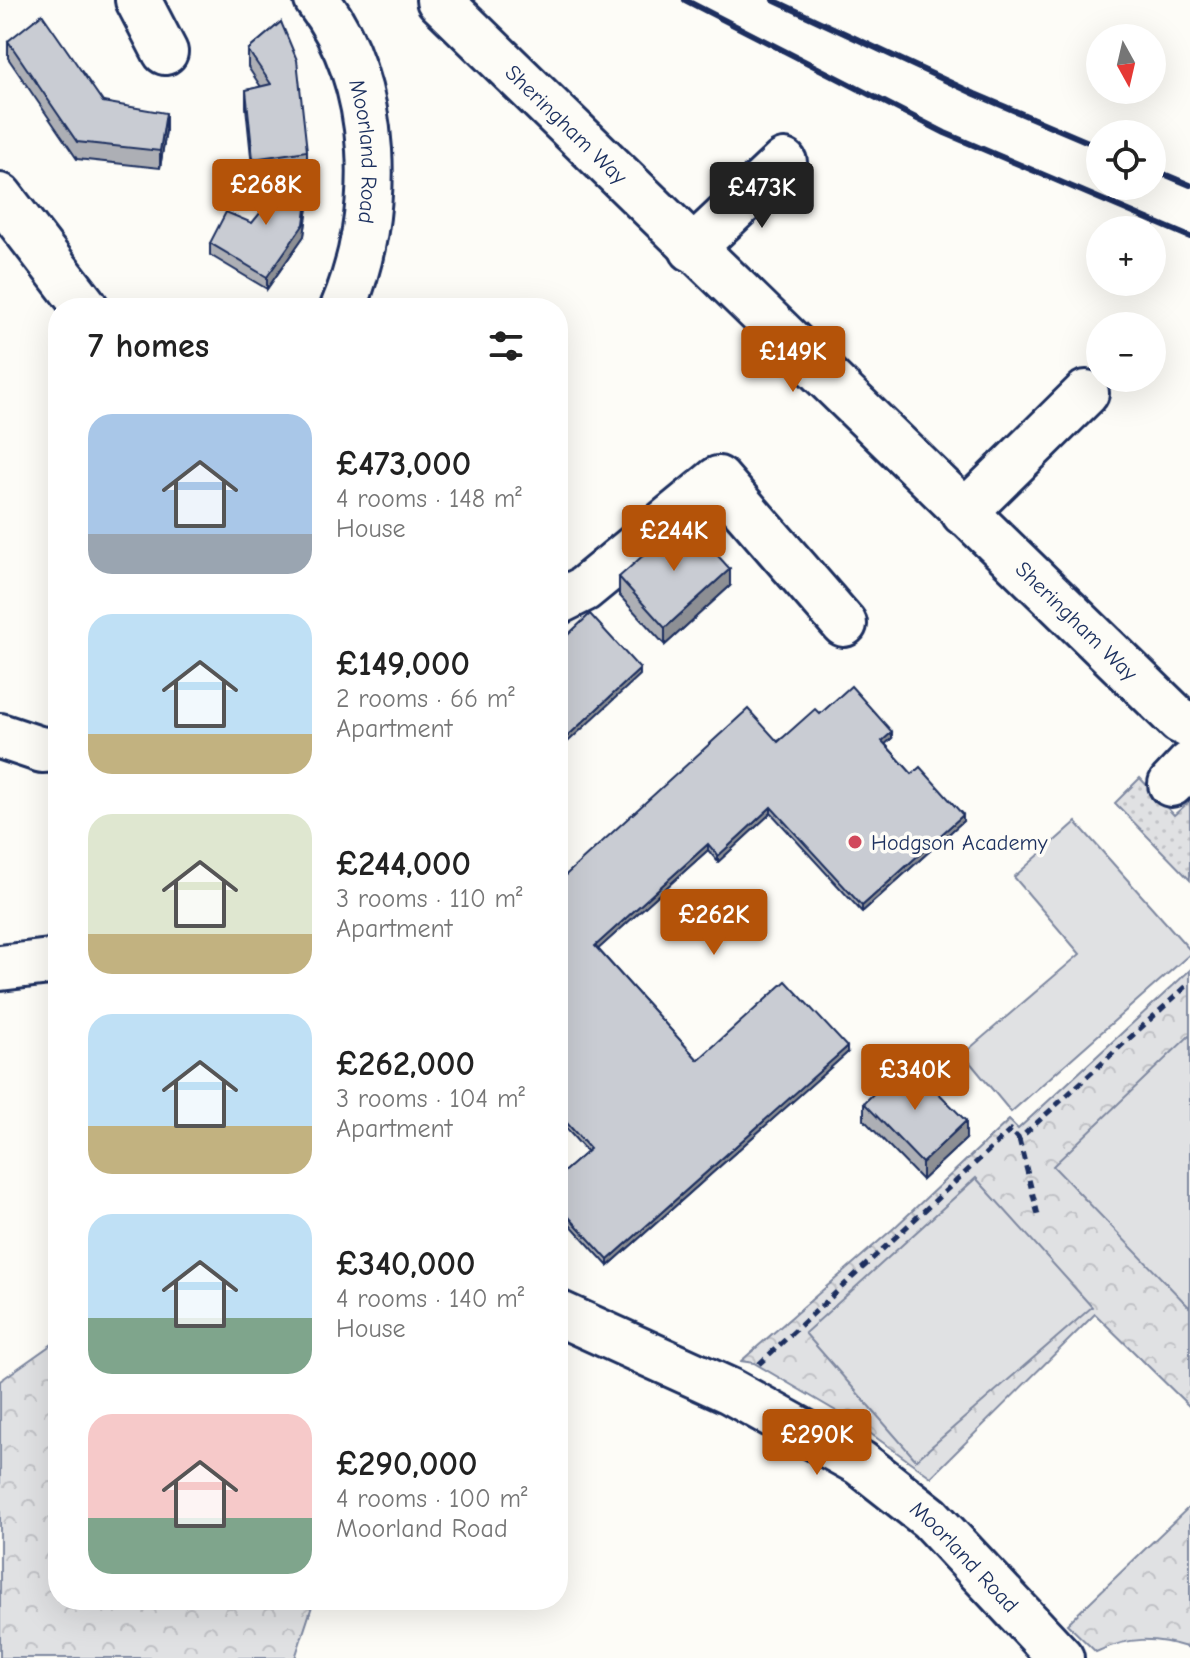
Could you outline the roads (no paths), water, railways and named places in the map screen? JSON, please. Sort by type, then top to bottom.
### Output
[{"type":"street","points":[[138,0],[165,52]]},
{"type":"street","name":"Moorland Road","points":[[317,0],[344,41],[354,69],[369,160],[362,251],[346,298]]},
{"type":"street","name":"Sheringham Way","points":[[439,0],[964,513],[1180,721],[1190,726]]},
{"type":"street","points":[[692,249],[784,162]]},
{"type":"street","points":[[0,196],[78,298]]},
{"type":"street","points":[[964,513],[1086,393]]},
{"type":"street","points":[[568,597],[584,589],[718,479],[844,624]]},
{"type":"street","points":[[0,736],[48,750]]},
{"type":"street","points":[[0,968],[48,962]]},
{"type":"street","name":"Moorland Road","points":[[568,1318],[730,1391],[828,1443],[899,1492],[957,1545],[1061,1658]]},
{"type":"railway","points":[[685,0],[945,133],[1190,237]]},
{"type":"railway","points":[[773,0],[975,94],[1086,141]]},
{"type":"railway","points":[[1166,175],[1190,185]]},
{"type":"place","name":"Hodgson Academy","points":[[855,842]]}]
